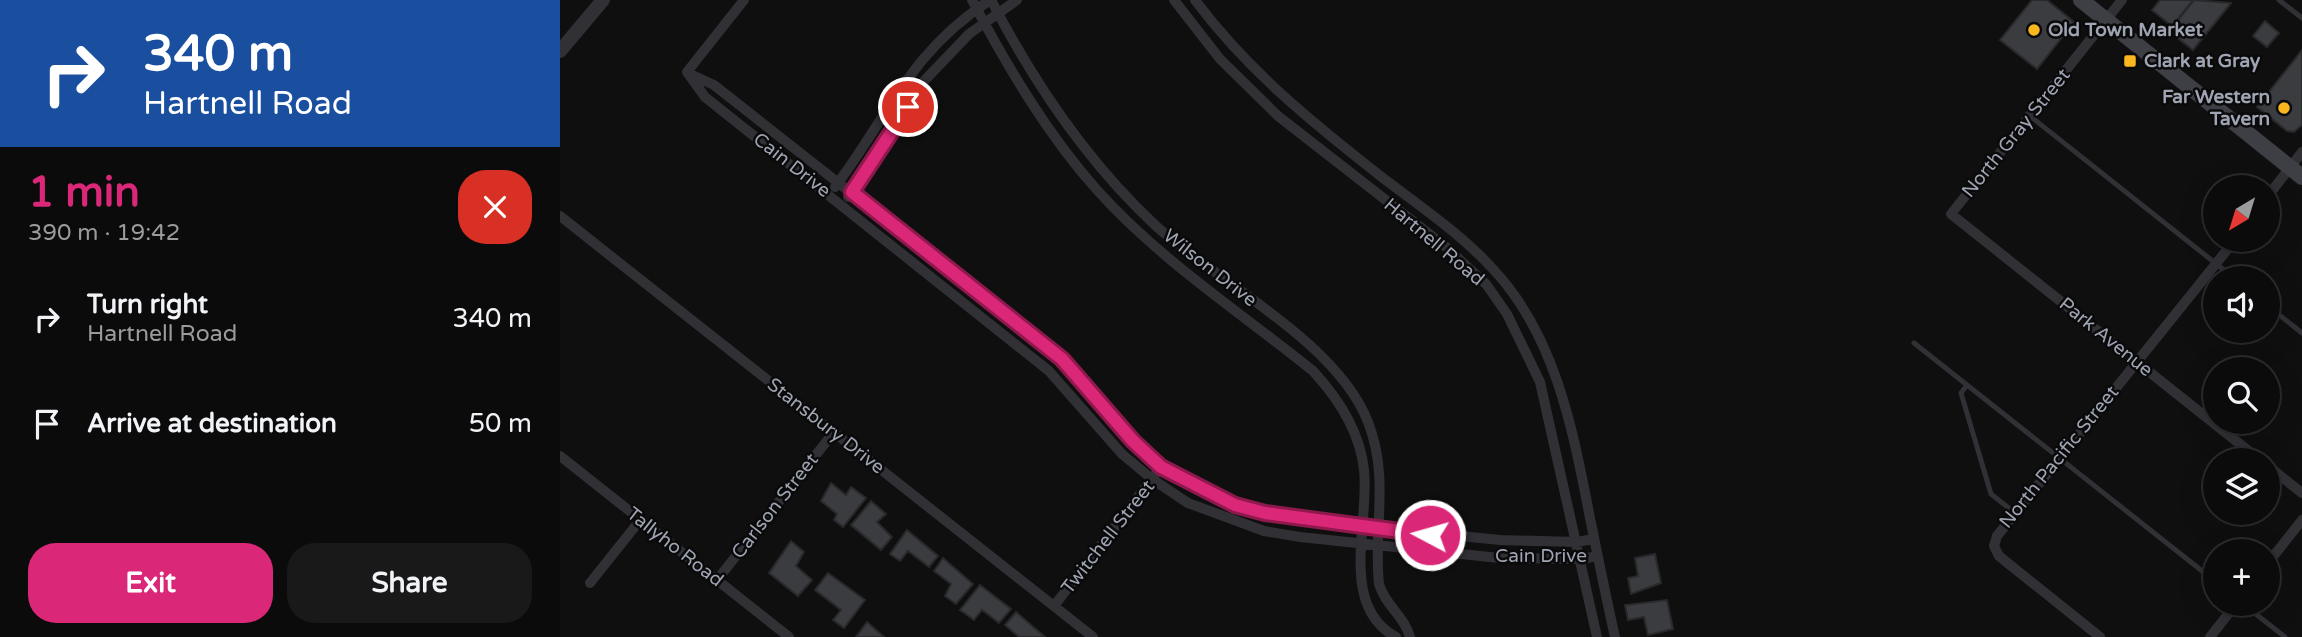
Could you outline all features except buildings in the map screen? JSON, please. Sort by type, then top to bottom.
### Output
[{"type":"main road","points":[[2081,0],[2296,172]]},
{"type":"street","points":[[560,51],[603,0]]},
{"type":"street","points":[[687,72],[744,0]]},
{"type":"street","points":[[830,195],[913,68],[974,4],[991,0]]},
{"type":"street","name":"Wilson Drive","points":[[991,0],[1046,94],[1111,180],[1157,227],[1318,354],[1351,391],[1367,418],[1377,448],[1381,478],[1377,571],[1383,597],[1407,626],[1410,637]]},
{"type":"street","points":[[842,204],[925,80],[969,34],[1017,0]]},
{"type":"street","name":"Hartnell Road","points":[[1174,0],[1238,78],[1278,116],[1446,247],[1486,284],[1526,349],[1540,382],[1597,637]]},
{"type":"street","name":"Hartnell Road","points":[[1195,0],[1262,78],[1324,132],[1456,234],[1495,270],[1521,306],[1541,340],[1556,375],[1574,437],[1615,637]]},
{"type":"street","name":"North Gray Street","points":[[1951,214],[2122,0]]},
{"type":"street","name":"Wilson Drive","points":[[974,4],[1032,103],[1097,190],[1147,239],[1313,371],[1332,391],[1359,445],[1364,470],[1362,589],[1368,606],[1396,637]]},
{"type":"street","name":"Cain Drive","points":[[687,72],[714,85],[1062,359],[1133,441],[1161,467],[1235,505],[1303,520],[1500,540],[1594,540]]},
{"type":"street","name":"Cain Drive","points":[[687,72],[705,97],[1049,371],[1122,454],[1152,480],[1188,503],[1264,531],[1362,544],[1499,558],[1581,559],[1598,556]]},
{"type":"street","points":[[1314,145],[1324,132]]},
{"type":"street","points":[[2280,186],[2296,172],[2302,152]]},
{"type":"street","name":"Park Avenue","points":[[1951,214],[2245,448]]},
{"type":"street","name":"Stansbury Drive","points":[[560,216],[1093,637]]},
{"type":"street","points":[[1446,247],[1456,234]]},
{"type":"street","name":"North Pacific Street","points":[[2100,637],[1999,556],[1994,547],[1997,536],[2226,252]]},
{"type":"street","points":[[1212,291],[1221,278]]},
{"type":"street","points":[[976,312],[986,299]]},
{"type":"street","name":"Carlson Street","points":[[717,580],[834,432]]},
{"type":"street","name":"Tallyho Road","points":[[560,456],[789,637]]},
{"type":"street","name":"Twitchell Street","points":[[1054,606],[1161,467]]},
{"type":"street","points":[[2280,476],[2302,493]]},
{"type":"street","points":[[590,583],[640,519]]},
{"type":"street","points":[[2280,548],[2302,520]]},
{"type":"street","points":[[2210,637],[2227,616]]},
{"type":"lane","points":[[2279,0],[2302,18]]},
{"type":"lane","points":[[2030,116],[2219,266]]},
{"type":"lane","points":[[2280,316],[2302,333]]},
{"type":"lane","points":[[1914,343],[2203,572]]},
{"type":"lane","points":[[1967,385],[1961,393],[1991,494],[2015,513]]},
{"type":"lane","points":[[2258,616],[2285,637]]},
{"type":"place","name":"Old Town Market","points":[[2034,30]]},
{"type":"place","name":"Clark at Gray","points":[[2130,61]]},
{"type":"place","name":"Far Western Tavern","points":[[2284,108]]},
{"type":"route","points":[[908,107],[852,192],[1062,359],[1133,441],[1161,467],[1235,505],[1265,513],[1430,535]]}]
